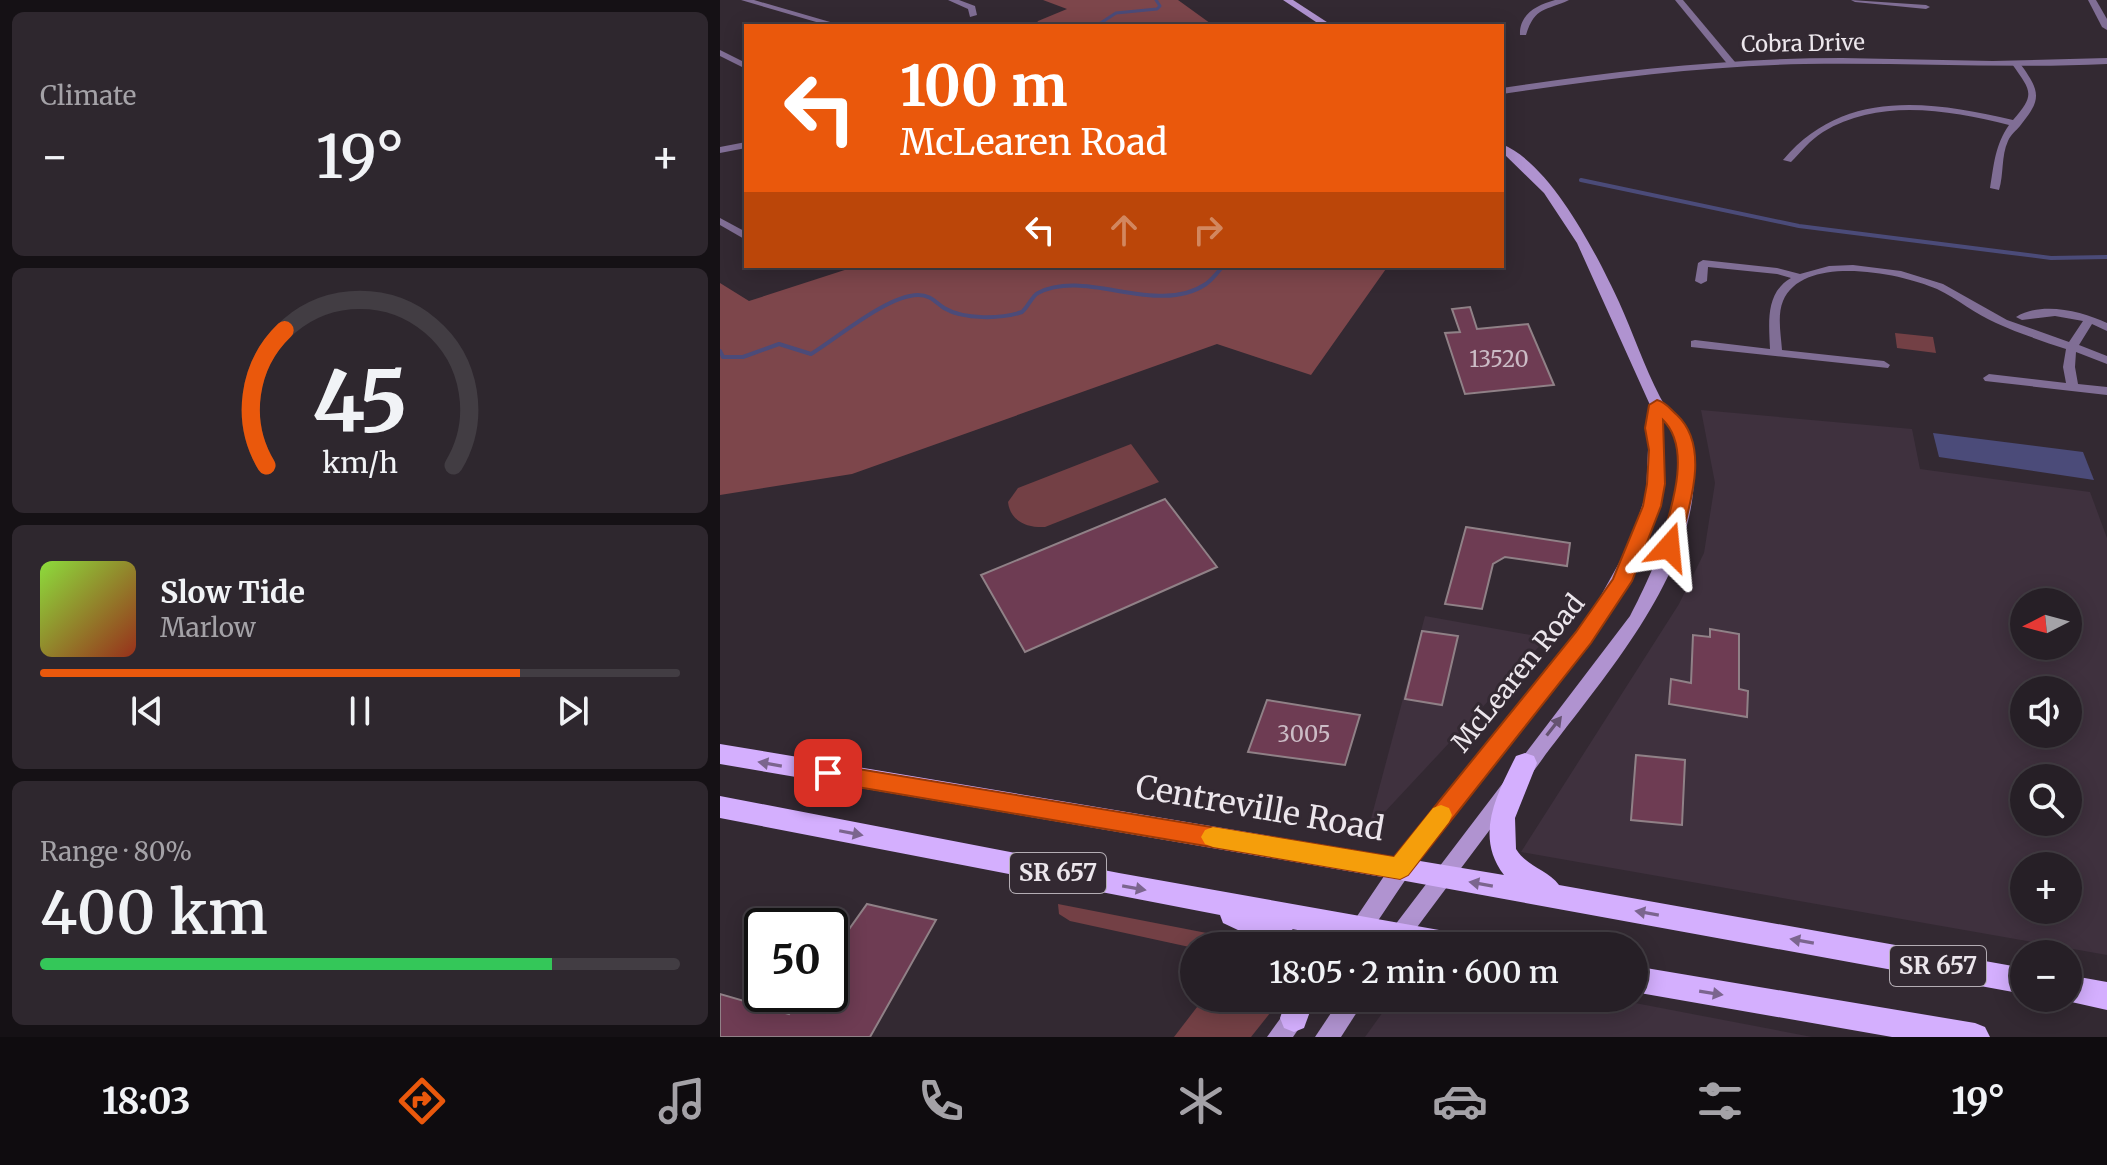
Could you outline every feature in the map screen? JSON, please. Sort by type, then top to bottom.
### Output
[{"type":"main road","points":[[1287,0],[1325,24]]},
{"type":"main road","name":"McLearen Road","points":[[1399,932],[1636,620],[1662,568],[1681,512],[1686,462],[1681,428],[1657,405],[1613,305],[1559,203],[1547,186],[1504,149]]},
{"type":"main road","name":"McLearen Road","points":[[1357,932],[1400,868],[1583,638],[1622,581],[1652,506],[1656,484],[1657,450],[1653,428],[1657,405]]},
{"type":"main road","name":"Centreville Road","points":[[720,754],[1400,868],[2010,978]]},
{"type":"main road","points":[[1525,763],[1508,798],[1499,836],[1505,855],[1531,883],[1577,901]]},
{"type":"main road","name":"SR 657","points":[[720,807],[1204,901],[1333,932]]},
{"type":"main road","points":[[1204,901],[1276,932]]},
{"type":"main road","name":"SR 657","points":[[1648,981],[1975,1037]]},
{"type":"main road","points":[[2082,992],[2107,996]]},
{"type":"main road","points":[[1327,1037],[1345,1012]]},
{"type":"street","points":[[745,0],[833,24]]},
{"type":"street","points":[[952,0],[972,8],[973,15]]},
{"type":"street","points":[[1523,33],[1524,22],[1532,13],[1565,0]]},
{"type":"street","points":[[1679,0],[1732,64]]},
{"type":"street","points":[[1855,0],[1926,7]]},
{"type":"street","points":[[2092,0],[2107,27]]},
{"type":"street","points":[[720,53],[744,65]]},
{"type":"street","name":"Cobra Drive","points":[[1504,91],[1732,64],[2107,61]]},
{"type":"street","points":[[1995,188],[2001,149],[2027,113],[2033,98],[2029,81],[2016,64]]},
{"type":"street","points":[[1788,160],[1818,131],[1840,120],[1868,113],[1941,110],[2017,124]]},
{"type":"street","points":[[720,150],[744,145]]},
{"type":"street","points":[[720,221],[744,236]]},
{"type":"street","points":[[1701,281],[1703,263],[1777,271],[1800,277],[1851,268],[1894,271],[1938,286],[2005,323],[2107,360]]},
{"type":"street","points":[[1776,353],[1778,299],[1800,277]]},
{"type":"street","points":[[2022,317],[2044,313],[2090,319],[2107,327]]},
{"type":"street","points":[[2073,388],[2066,364],[2071,346],[2090,319]]},
{"type":"street","points":[[1695,344],[1884,365]]},
{"type":"street","points":[[1989,378],[2107,391]]},
{"type":"shaded area","points":[[1043,0],[1178,0],[1211,24],[1036,24],[1067,9]]},
{"type":"shaded area","points":[[851,268],[1387,268],[1311,375],[1217,344],[852,474],[720,495],[720,283],[749,301]]},
{"type":"shaded area","points":[[1895,333],[1933,337],[1936,353],[1897,348]]},
{"type":"shaded area","points":[[1701,410],[1912,429],[1920,469],[2090,492],[2107,538],[2107,955],[2082,951],[2082,940],[2022,940],[1521,852],[1679,604],[1704,553],[1715,483]]},
{"type":"shaded area","points":[[1131,444],[1159,482],[1045,527],[1026,525],[1016,519],[1009,509],[1008,502],[1018,488]]},
{"type":"shaded area","points":[[1425,616],[1547,638],[1368,830]]},
{"type":"shaded area","points":[[1058,904],[1202,932],[1180,932],[1180,945],[1070,921],[1059,914]]},
{"type":"shaded area","points":[[1648,1005],[1812,1037],[1365,1037],[1383,1012],[1648,1012]]},
{"type":"shaded area","points":[[1193,1012],[1271,1012],[1251,1037],[1174,1037]]},
{"type":"water","points":[[1933,433],[2083,452],[2094,480],[1939,457]]},
{"type":"building","points":[[1470,307],[1477,329],[1528,324],[1554,385],[1465,394],[1445,333],[1460,332],[1452,309]]},
{"type":"building","points":[[1165,499],[1217,567],[1025,652],[981,575]]},
{"type":"building","points":[[1466,527],[1570,543],[1567,566],[1505,557],[1493,564],[1482,609],[1445,604]]},
{"type":"building","points":[[1710,629],[1739,634],[1739,689],[1748,691],[1747,717],[1669,704],[1671,679],[1691,683],[1693,635],[1710,637]]},
{"type":"building","points":[[1422,631],[1458,636],[1442,705],[1405,699]]},
{"type":"building","points":[[1267,700],[1360,715],[1345,765],[1248,752]]},
{"type":"building","points":[[1636,755],[1685,760],[1682,825],[1631,820]]},
{"type":"building","points":[[867,904],[936,920],[870,1037],[720,1037],[720,994],[744,1001],[744,1012],[848,1012],[848,931]]},
{"type":"waterway","points":[[1099,24],[1116,13],[1157,9],[1160,6],[1156,0]]},
{"type":"waterway","points":[[1581,180],[1799,226],[2051,258],[2107,257]]},
{"type":"waterway","points":[[720,351],[723,357],[743,357],[779,344],[811,354],[878,309],[918,295],[926,296],[962,315],[1004,316],[1022,312],[1036,294],[1057,287],[1078,286],[1144,295],[1187,293],[1206,284],[1221,268]]},
{"type":"slow traffic","points":[[1213,837],[1400,868],[1441,815]]},
{"type":"route","points":[[828,773],[1400,868],[1607,607],[1622,581],[1652,506],[1658,459],[1653,428],[1657,405],[1681,428],[1686,462],[1681,512],[1669,547]]}]
